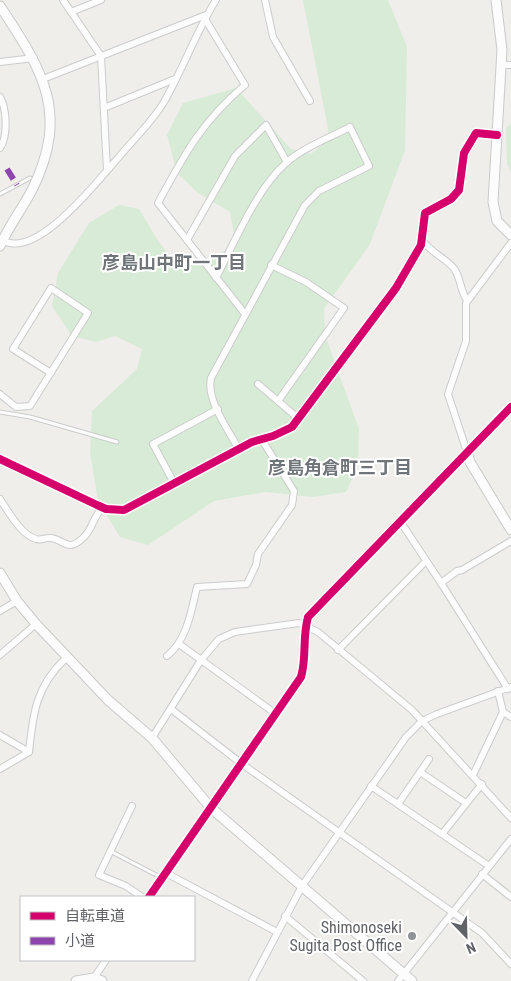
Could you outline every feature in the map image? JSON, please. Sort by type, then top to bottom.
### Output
[{"type":"street","points":[[63,0],[100,56],[107,170]]},
{"type":"street","points":[[71,12],[101,0]]},
{"type":"street","points":[[0,6],[34,58],[43,79],[50,112],[49,145],[31,191],[8,227],[1,242],[14,244],[21,243],[42,233],[75,206],[158,111],[216,0]]},
{"type":"street","points":[[265,0],[274,37],[310,101]]},
{"type":"street","points":[[496,0],[506,65],[497,135],[494,211],[499,224],[511,235]]},
{"type":"street","points":[[43,79],[206,17]]},
{"type":"street","points":[[206,17],[246,86],[225,102],[200,130],[158,203],[245,314]]},
{"type":"street","points":[[0,62],[34,58]]},
{"type":"street","points":[[104,108],[175,79]]},
{"type":"street","points":[[0,97],[5,107],[2,122],[4,142],[0,148]]},
{"type":"street","points":[[187,240],[235,156],[266,125],[287,162]]},
{"type":"street","points":[[216,278],[264,188],[287,162],[350,128],[369,166],[326,187],[311,198],[299,214],[211,378],[210,392],[238,448]]},
{"type":"street","points":[[0,458],[103,508],[124,510],[238,448],[292,428],[396,288],[422,240],[425,213],[452,199],[459,190],[463,159],[470,140],[476,134],[497,135]]},
{"type":"street","points":[[422,240],[433,253],[455,270],[462,292],[467,300],[466,341],[448,394],[470,462],[511,530]]},
{"type":"street","points":[[467,300],[511,243]]},
{"type":"street","points":[[272,265],[306,282],[344,308],[278,401]]},
{"type":"street","points":[[0,394],[16,407],[30,406],[51,373],[88,313],[51,288],[13,349],[51,373]]},
{"type":"street","points":[[258,384],[300,419]]},
{"type":"street","points":[[150,896],[297,684],[303,671],[303,636],[308,617],[511,407]]},
{"type":"street","points":[[174,483],[153,444],[218,409]]},
{"type":"street","points":[[167,656],[179,644],[188,621],[197,588],[247,584],[256,566],[258,554],[294,499],[294,491],[262,440]]},
{"type":"street","points":[[0,499],[31,537],[38,540],[50,538],[68,546],[75,544],[86,535],[97,512],[103,508]]},
{"type":"street","points":[[252,981],[276,932],[302,886],[406,737],[422,721],[509,688],[441,583],[398,522]]},
{"type":"street","points":[[441,583],[457,571],[462,570],[511,541]]},
{"type":"street","points":[[338,650],[426,561]]},
{"type":"street","points":[[0,573],[17,601],[66,658],[108,700],[152,738],[211,808],[302,886],[401,978],[412,981]]},
{"type":"street","points":[[0,611],[17,601]]},
{"type":"street","points":[[0,655],[36,624]]},
{"type":"street","points":[[152,738],[201,660],[215,643],[227,634],[291,624],[306,625],[318,632],[422,721],[482,784],[511,818]]},
{"type":"street","points":[[179,644],[276,714]]},
{"type":"street","points":[[29,752],[37,697],[45,683],[66,658]]},
{"type":"street","points":[[473,775],[502,712],[498,691]]},
{"type":"street","points":[[171,709],[242,764],[453,911],[482,933],[511,964]]},
{"type":"street","points":[[502,712],[511,717]]},
{"type":"street","points":[[0,735],[29,752]]},
{"type":"street","points":[[0,769],[29,752]]},
{"type":"street","points":[[398,804],[430,759]]},
{"type":"street","points":[[420,772],[466,803]]},
{"type":"street","points":[[442,834],[482,784]]},
{"type":"street","points":[[370,786],[489,866]]},
{"type":"street","points":[[132,806],[99,875],[126,886],[141,896]]},
{"type":"street","points":[[401,978],[511,839]]},
{"type":"street","points":[[482,874],[511,897]]},
{"type":"street","points":[[164,875],[276,932]]},
{"type":"street","points":[[285,916],[363,981]]},
{"type":"street","points":[[76,981],[98,979],[106,961]]},
{"type":"lane","points":[[0,194],[30,178]]},
{"type":"lane","points":[[0,412],[30,418],[117,442]]},
{"type":"lane","points":[[110,851],[164,875]]},
{"type":"green space","points":[[303,0],[388,0],[407,47],[405,150],[370,244],[324,309],[325,335],[359,429],[358,466],[346,492],[313,497],[265,492],[214,501],[148,545],[120,537],[98,501],[90,452],[92,411],[137,369],[142,349],[115,336],[96,342],[72,336],[52,306],[58,273],[89,223],[119,205],[139,209],[159,242],[178,266],[199,264],[236,245],[230,212],[198,193],[177,173],[167,135],[183,103],[236,88],[291,149],[311,154],[330,139]]},
{"type":"green space","points":[[511,123],[511,173],[507,163],[506,128]]},
{"type":"marked path","points":[[7,169],[17,185]]},
{"type":"cycle path","points":[[0,459],[106,509],[124,510],[252,442],[273,436],[292,427],[396,288],[421,245],[425,213],[451,199],[459,190],[464,153],[476,133],[497,135]]},
{"type":"cycle path","points":[[150,896],[301,677],[308,617],[511,407]]},
{"type":"place","name":"Shimonoseki Sugita Post Office","points":[[412,936]]},
{"type":"district","name":"彦島山中町一丁目","points":[[174,262]]},
{"type":"district","name":"彦島角倉町三丁目","points":[[340,467]]}]
